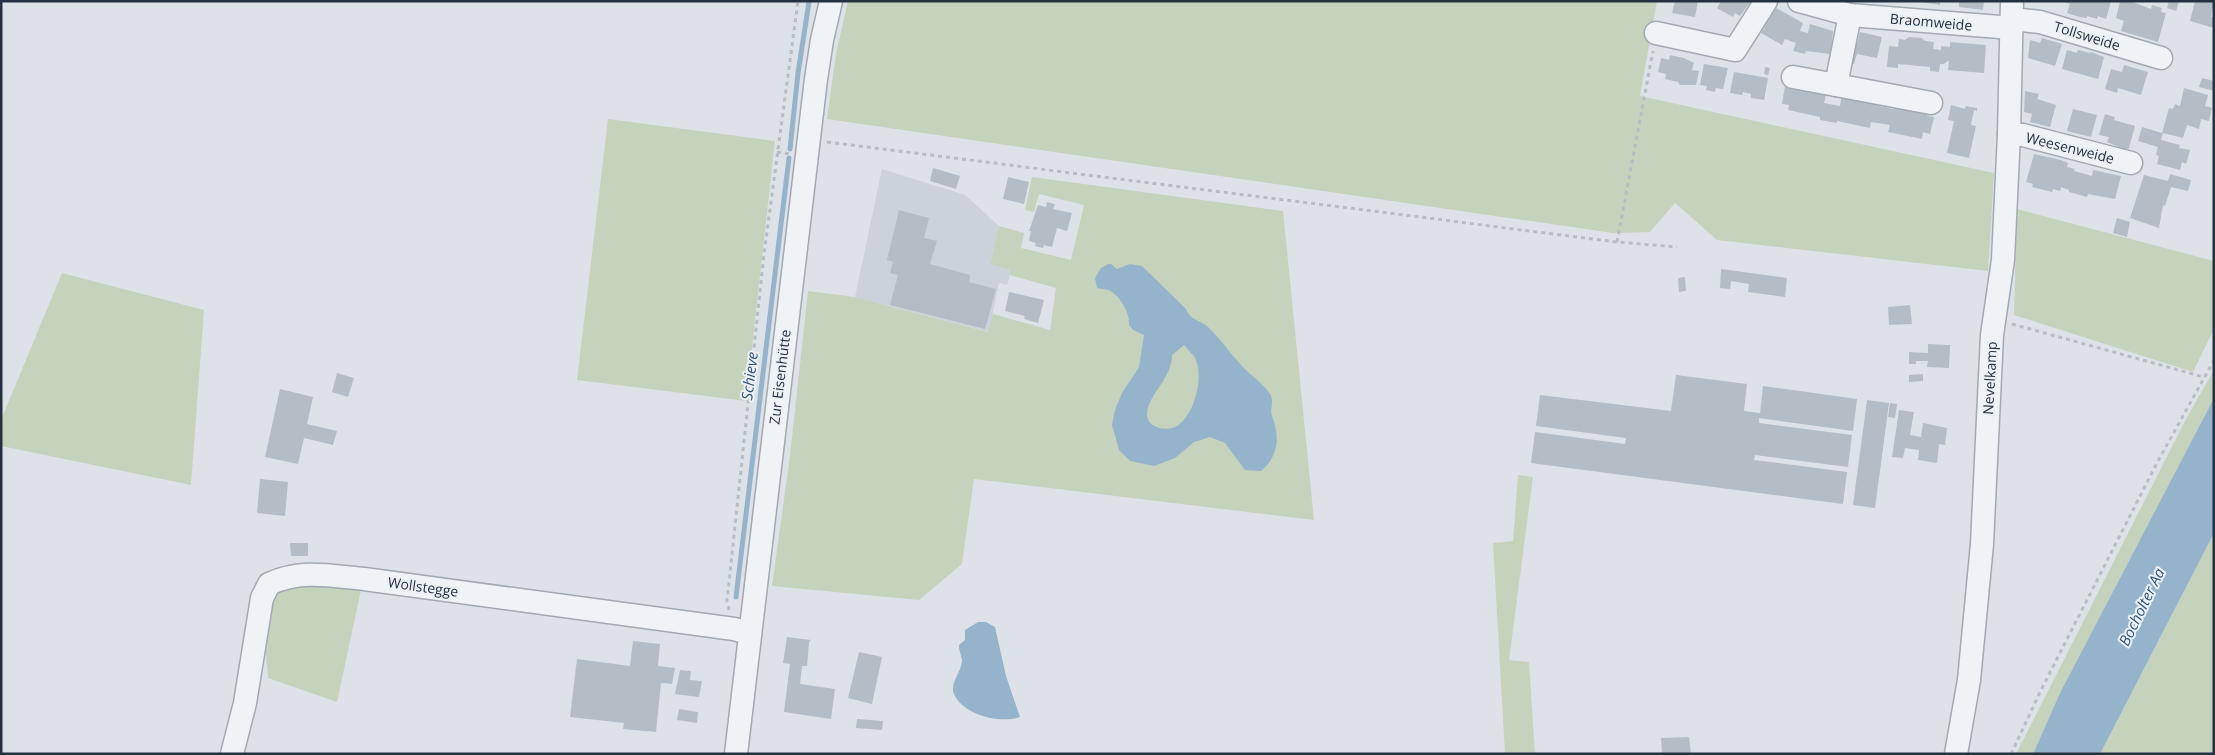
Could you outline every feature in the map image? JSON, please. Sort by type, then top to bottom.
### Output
[{"type":"street","name":"Zur Eisenhütte","points":[[736,754],[742,631],[822,40],[831,1]]},
{"type":"street","points":[[1656,33],[1735,50],[1766,1]]},
{"type":"street","name":"Braomweide","points":[[1800,1],[1850,15],[2012,16]]},
{"type":"street","points":[[1836,85],[1850,15]]},
{"type":"street","name":"Tollsweide","points":[[2012,16],[2040,22],[2161,58]]},
{"type":"street","name":"Nevelkamp","points":[[1956,754],[1969,680],[1982,544],[1992,335],[2003,260],[2010,134],[2012,16]]},
{"type":"street","points":[[1793,77],[1931,103]]},
{"type":"street","name":"Weesenweide","points":[[2010,134],[2131,163]]},
{"type":"street","name":"Wollstegge","points":[[232,754],[245,703],[262,598],[269,584],[284,577],[304,573],[364,579],[742,631]]},
{"type":"path","points":[[742,631],[727,601],[764,254],[798,1]]},
{"type":"path","points":[[1617,242],[1656,33]]},
{"type":"path","points":[[807,156],[827,142],[1617,242],[1677,247]]},
{"type":"path","points":[[2008,324],[2204,377]]},
{"type":"path","points":[[2011,754],[2041,690],[2158,461],[2214,360]]},
{"type":"shaded area","points":[[882,169],[965,195],[999,226],[990,264],[1011,270],[1007,285],[999,283],[989,332],[855,297]]},
{"type":"green space","points":[[848,1],[1657,1],[1640,96],[1994,173],[1988,271],[1717,240],[1675,203],[1650,232],[1613,233],[827,119],[836,54]]},
{"type":"green space","points":[[608,119],[775,141],[746,401],[577,380]]},
{"type":"green space","points":[[1032,177],[1283,211],[1314,520],[974,479],[962,564],[919,600],[772,586],[790,456],[808,291],[855,297],[988,332],[993,314],[1050,330],[1056,288],[1010,275],[1010,270],[990,264],[999,226],[1024,233],[1021,248],[1071,260],[1084,205],[1039,194],[1034,212],[1025,210]]},
{"type":"green space","points":[[2017,209],[2214,261],[2214,329],[2193,372],[2014,315]]},
{"type":"green space","points":[[62,273],[204,310],[191,485],[1,446],[1,420]]},
{"type":"green space","points":[[2214,370],[2214,398],[2060,693],[2033,754],[2016,754],[2187,417]]},
{"type":"green space","points":[[1518,475],[1533,477],[1509,660],[1529,662],[1535,754],[1505,754],[1493,543],[1513,541]]},
{"type":"green space","points":[[2214,533],[2214,754],[2100,754]]},
{"type":"green space","points":[[297,583],[361,590],[337,702],[268,678],[265,634],[267,611],[276,594]]},
{"type":"water","points":[[1108,264],[1117,269],[1130,264],[1142,266],[1186,309],[1190,316],[1205,324],[1241,365],[1267,390],[1272,400],[1271,413],[1275,423],[1277,438],[1271,459],[1261,471],[1245,470],[1225,443],[1210,437],[1194,442],[1175,458],[1154,466],[1130,461],[1119,450],[1112,425],[1115,410],[1122,393],[1139,367],[1144,335],[1133,330],[1129,325],[1126,310],[1113,293],[1109,290],[1097,288],[1095,278],[1101,268]],"holes":[[[1184,345],[1195,358],[1198,368],[1199,377],[1196,396],[1189,413],[1177,426],[1168,429],[1158,428],[1150,423],[1148,419],[1148,407],[1168,372],[1172,355]]]},
{"type":"water","name":"Bocholter Aa","points":[[2214,398],[2214,533],[2100,754],[2033,754],[2060,693]]},
{"type":"water","points":[[978,622],[986,622],[995,627],[1006,676],[1020,717],[1003,719],[983,716],[965,707],[954,694],[953,686],[962,660],[959,645],[965,640],[965,630]]},
{"type":"building","points":[[1675,1],[1698,1],[1695,17],[1672,13]]},
{"type":"building","points":[[1721,1],[1751,1],[1740,16],[1735,13],[1733,17],[1717,8]]},
{"type":"building","points":[[1914,1],[1940,1],[1940,5]]},
{"type":"building","points":[[1959,1],[1984,1],[1983,10],[1959,7]]},
{"type":"building","points":[[2061,1],[2111,1],[2106,19],[2098,16],[2097,19],[2087,16],[2087,18],[2079,17],[2067,13],[2070,4]]},
{"type":"building","points":[[2120,1],[2130,1],[2151,9],[2152,5],[2162,8],[2161,12],[2166,13],[2158,42],[2121,31],[2124,21],[2116,18]]},
{"type":"building","points":[[2169,1],[2179,1],[2176,11],[2167,8]]},
{"type":"building","points":[[2195,1],[2214,1],[2211,17],[2214,18],[2214,28],[2190,21]]},
{"type":"building","points":[[1776,8],[1803,23],[1800,31],[1808,33],[1810,24],[1833,31],[1829,54],[1806,51],[1805,54],[1793,51],[1796,43],[1785,39],[1782,45],[1761,33]]},
{"type":"building","points":[[1860,32],[1882,37],[1877,58],[1857,54],[1854,64],[1845,62],[1849,42],[1857,44]]},
{"type":"building","points":[[1909,37],[1922,38],[1925,41],[1934,42],[1933,49],[1941,50],[1941,46],[1950,47],[1950,42],[1986,45],[1984,73],[1948,70],[1949,60],[1944,64],[1940,64],[1939,72],[1930,71],[1930,67],[1898,64],[1898,68],[1887,67],[1889,46],[1898,47],[1899,39],[1905,40]]},
{"type":"building","points":[[2042,38],[2062,44],[2055,66],[2028,58],[2030,40],[2040,43]]},
{"type":"building","points":[[2067,50],[2077,53],[2078,50],[2091,52],[2104,57],[2098,79],[2062,69]]},
{"type":"building","points":[[1670,55],[1684,58],[1694,63],[1692,70],[1699,71],[1696,85],[1680,85],[1678,82],[1665,79],[1666,74],[1658,72],[1661,58],[1669,60]]},
{"type":"building","points":[[1704,64],[1728,68],[1723,89],[1716,88],[1715,92],[1706,90],[1707,86],[1700,85]]},
{"type":"building","points":[[2124,65],[2148,72],[2141,95],[2118,88],[2117,93],[2105,89],[2111,69],[2122,72]]},
{"type":"building","points":[[1765,67],[1770,68],[1768,75],[1764,74]]},
{"type":"building","points":[[1734,72],[1768,78],[1764,100],[1751,98],[1751,94],[1743,92],[1742,95],[1730,93]]},
{"type":"building","points":[[2202,78],[2214,81],[2214,91],[2199,87]]},
{"type":"building","points":[[1785,86],[1827,91],[1824,103],[1840,106],[1842,94],[1876,101],[1875,105],[1893,109],[1894,105],[1928,112],[1927,116],[1934,117],[1930,134],[1923,132],[1922,139],[1888,132],[1890,125],[1871,122],[1870,128],[1837,121],[1837,123],[1820,120],[1820,117],[1788,110],[1789,105],[1782,104]]},
{"type":"building","points":[[2184,88],[2208,95],[2205,106],[2212,108],[2209,121],[2201,119],[2199,129],[2187,125],[2183,138],[2163,133],[2161,140],[2180,145],[2179,148],[2190,150],[2186,164],[2182,162],[2180,170],[2157,164],[2159,156],[2156,155],[2158,147],[2138,141],[2142,127],[2162,133],[2169,108],[2173,109],[2175,104],[2180,106]]},
{"type":"building","points":[[2025,91],[2039,94],[2037,99],[2056,105],[2050,127],[2030,122],[2032,114],[2024,112]]},
{"type":"building","points":[[1951,105],[1965,109],[1966,106],[1977,108],[1977,111],[1974,110],[1971,125],[1976,126],[1969,158],[1947,153],[1954,121],[1948,120]]},
{"type":"building","points":[[2073,109],[2097,115],[2091,137],[2067,131]]},
{"type":"building","points":[[2105,114],[2115,117],[2114,120],[2135,126],[2129,148],[2126,150],[2107,142],[2109,137],[2099,135]]},
{"type":"building","points":[[2034,154],[2061,160],[2068,163],[2067,167],[2075,169],[2074,171],[2092,176],[2093,170],[2121,176],[2115,199],[2088,194],[2087,197],[2069,192],[2069,190],[2061,187],[2060,191],[2053,189],[2052,192],[2032,187],[2033,184],[2026,182]]},
{"type":"building","points":[[933,168],[960,176],[956,189],[930,181]]},
{"type":"building","points":[[2170,174],[2191,180],[2188,191],[2171,187],[2165,206],[2163,205],[2159,228],[2130,218],[2144,175],[2168,181]]},
{"type":"building","points":[[1008,177],[1029,182],[1024,204],[1003,199]]},
{"type":"building","points":[[1047,202],[1055,204],[1053,209],[1072,213],[1067,231],[1057,228],[1052,247],[1044,245],[1043,248],[1035,246],[1036,243],[1029,241],[1031,231],[1029,231],[1038,205],[1046,207]]},
{"type":"building","points":[[899,210],[929,218],[924,238],[937,241],[930,264],[970,275],[969,282],[996,289],[985,329],[890,305],[898,275],[890,273],[893,262],[887,260]]},
{"type":"building","points":[[2117,218],[2130,222],[2127,237],[2113,233]]},
{"type":"building","points":[[1721,269],[1787,278],[1785,297],[1748,292],[1749,284],[1731,281],[1730,289],[1720,288]]},
{"type":"building","points":[[1685,277],[1686,291],[1679,292],[1678,278]]},
{"type":"building","points":[[1009,292],[1044,300],[1038,323],[1024,319],[1025,316],[1005,311]]},
{"type":"building","points":[[1910,305],[1912,324],[1889,325],[1888,307]]},
{"type":"building","points":[[1928,344],[1950,345],[1949,368],[1927,367],[1928,361],[1916,361],[1916,364],[1909,364],[1909,352],[1928,353]]},
{"type":"building","points":[[337,373],[354,378],[348,397],[332,392]]},
{"type":"building","points":[[1923,374],[1923,381],[1909,382],[1909,375]]},
{"type":"building","points":[[1676,375],[1747,384],[1744,411],[1760,413],[1763,386],[1857,399],[1853,431],[1759,418],[1759,423],[1852,435],[1848,467],[1755,455],[1754,460],[1847,472],[1843,504],[1531,463],[1535,432],[1625,444],[1626,438],[1536,426],[1540,395],[1671,411]]},
{"type":"building","points":[[280,389],[313,397],[307,424],[337,431],[333,445],[304,438],[298,464],[265,457]]},
{"type":"building","points":[[1867,400],[1889,403],[1875,508],[1853,505]]},
{"type":"building","points":[[1890,403],[1897,404],[1895,418],[1888,417]]},
{"type":"building","points":[[1899,410],[1914,412],[1910,435],[1921,437],[1923,423],[1947,428],[1945,445],[1939,444],[1937,463],[1918,460],[1919,450],[1905,448],[1903,458],[1892,457]]},
{"type":"building","points":[[260,479],[288,482],[285,516],[257,513]]},
{"type":"building","points":[[290,543],[308,543],[308,556],[291,556]]},
{"type":"building","points":[[787,637],[811,640],[809,642],[807,666],[802,666],[800,684],[835,689],[831,719],[784,712],[790,664],[783,663]]},
{"type":"building","points":[[633,641],[660,644],[658,666],[675,668],[672,684],[661,683],[656,732],[623,729],[624,723],[570,717],[577,659],[630,666]]},
{"type":"building","points":[[859,652],[882,657],[872,704],[848,698]]},
{"type":"building","points":[[680,670],[691,671],[690,680],[702,681],[699,697],[675,694]]},
{"type":"building","points":[[679,709],[698,712],[697,723],[677,720]]},
{"type":"building","points":[[857,719],[883,721],[882,730],[856,728]]},
{"type":"building","points":[[1689,737],[1691,754],[1662,754],[1661,738]]},
{"type":"waterway","name":"Schieve","points":[[790,149],[798,73],[809,2]]},
{"type":"waterway","name":"Schieve","points":[[736,597],[789,158]]}]
